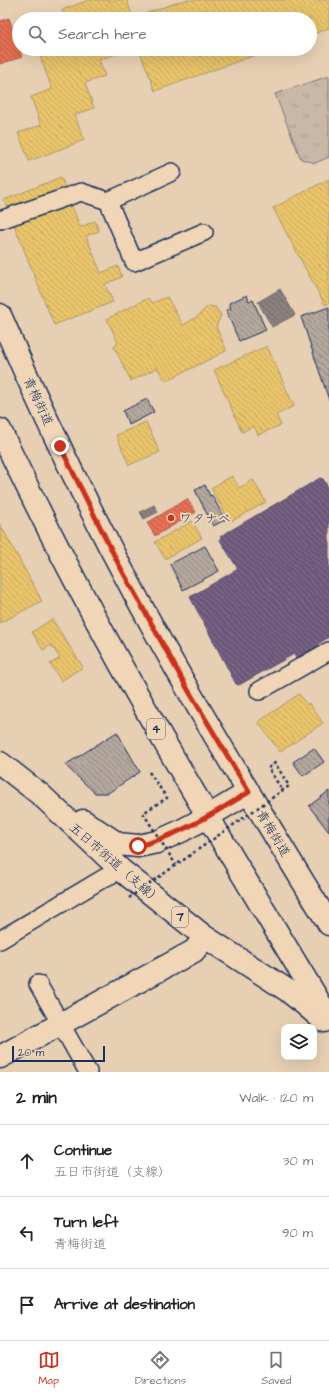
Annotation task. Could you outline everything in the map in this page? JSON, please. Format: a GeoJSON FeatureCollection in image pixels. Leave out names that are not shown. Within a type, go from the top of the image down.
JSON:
{"type":"FeatureCollection","features":[{"type":"Feature","properties":{"kind":"main road","name":"青梅街道"},"geometry":{"type":"LineString","coordinates":[[0,315],[60,446],[118,563],[187,688],[329,924]]}},
{"type":"Feature","properties":{"kind":"main road","name":"4"},"geometry":{"type":"LineString","coordinates":[[0,430],[82,594],[144,709],[207,817],[329,1018]]}},
{"type":"Feature","properties":{"kind":"main road","name":"五日市街道（支線）"},"geometry":{"type":"LineString","coordinates":[[0,763],[41,795],[121,870],[205,937],[308,1006],[329,1026]]}},
{"type":"Feature","properties":{"kind":"main road","name":"五日市街道（支線）"},"geometry":{"type":"LineString","coordinates":[[41,795],[118,844],[138,846],[157,842],[207,817],[249,792]]}},
{"type":"Feature","properties":{"kind":"main road"},"geometry":{"type":"LineString","coordinates":[[0,1057],[194,951],[205,937]]}},
{"type":"Feature","properties":{"kind":"lane"},"geometry":{"type":"LineString","coordinates":[[0,220],[81,192],[108,201],[172,172]]}},
{"type":"Feature","properties":{"kind":"lane"},"geometry":{"type":"LineString","coordinates":[[108,201],[134,262],[204,232]]}},
{"type":"Feature","properties":{"kind":"lane"},"geometry":{"type":"LineString","coordinates":[[259,691],[329,651]]}},
{"type":"Feature","properties":{"kind":"lane"},"geometry":{"type":"LineString","coordinates":[[0,940],[104,878],[121,870]]}},
{"type":"Feature","properties":{"kind":"lane"},"geometry":{"type":"LineString","coordinates":[[38,984],[88,1072]]}},
{"type":"Feature","properties":{"kind":"path"},"geometry":{"type":"LineString","coordinates":[[129,898],[289,786],[275,763],[268,768],[281,788]]}},
{"type":"Feature","properties":{"kind":"path"},"geometry":{"type":"LineString","coordinates":[[149,772],[167,798],[143,812],[176,865]]}},
{"type":"Feature","properties":{"kind":"green space"},"geometry":{"type":"Polygon","coordinates":[[[329,76],[329,157],[315,163],[301,159],[275,94],[329,76]]]}},
{"type":"Feature","properties":{"kind":"building: Homes"},"geometry":{"type":"Polygon","coordinates":[[[89,0],[127,0],[131,12],[63,12],[62,10],[89,0]]]}},
{"type":"Feature","properties":{"kind":"building: Homes"},"geometry":{"type":"Polygon","coordinates":[[[184,0],[329,0],[329,28],[317,32],[317,12],[150,12],[184,0]]]}},
{"type":"Feature","properties":{"kind":"building: Homes"},"geometry":{"type":"Polygon","coordinates":[[[40,56],[110,56],[99,60],[105,76],[85,83],[94,108],[75,115],[84,140],[29,161],[18,133],[41,125],[31,97],[52,89],[40,56]]]}},
{"type":"Feature","properties":{"kind":"building: Homes"},"geometry":{"type":"Polygon","coordinates":[[[142,56],[252,56],[155,91],[142,56]]]}},
{"type":"Feature","properties":{"kind":"building: Homes"},"geometry":{"type":"Polygon","coordinates":[[[61,177],[80,227],[95,221],[99,231],[86,236],[101,273],[118,266],[122,277],[105,284],[113,302],[54,325],[4,200],[61,177]]]}},
{"type":"Feature","properties":{"kind":"building: Homes"},"geometry":{"type":"Polygon","coordinates":[[[329,179],[329,303],[325,305],[273,208],[329,179]]]}},
{"type":"Feature","properties":{"kind":"building: Homes"},"geometry":{"type":"Polygon","coordinates":[[[167,297],[183,325],[197,317],[208,306],[215,307],[221,315],[216,327],[226,351],[166,381],[157,368],[131,381],[114,347],[118,343],[107,319],[148,298],[152,303],[167,297]]]}},
{"type":"Feature","properties":{"kind":"building: Homes"},"geometry":{"type":"Polygon","coordinates":[[[267,346],[294,406],[276,415],[281,425],[258,435],[254,426],[242,432],[214,370],[267,346]]]}},
{"type":"Feature","properties":{"kind":"building: Homes"},"geometry":{"type":"Polygon","coordinates":[[[146,422],[160,452],[129,465],[116,435],[146,422]]]}},
{"type":"Feature","properties":{"kind":"building: Homes"},"geometry":{"type":"Polygon","coordinates":[[[232,476],[239,488],[253,480],[266,502],[230,522],[211,488],[232,476]]]}},
{"type":"Feature","properties":{"kind":"building: Homes"},"geometry":{"type":"Polygon","coordinates":[[[192,521],[202,538],[165,559],[155,542],[192,521]]]}},
{"type":"Feature","properties":{"kind":"building: Homes"},"geometry":{"type":"Polygon","coordinates":[[[0,524],[42,601],[0,623],[0,524]]]}},
{"type":"Feature","properties":{"kind":"building: Homes"},"geometry":{"type":"Polygon","coordinates":[[[52,619],[83,667],[61,681],[50,664],[60,658],[51,645],[43,650],[32,632],[52,619]]]}},
{"type":"Feature","properties":{"kind":"building: Homes"},"geometry":{"type":"Polygon","coordinates":[[[299,694],[307,705],[309,703],[323,723],[280,752],[258,722],[299,694]]]}},
{"type":"Feature","properties":{"kind":"building: Shops"},"geometry":{"type":"Polygon","coordinates":[[[9,18],[12,27],[12,56],[22,57],[0,64],[0,21],[9,18]]]}},
{"type":"Feature","properties":{"kind":"building: Shops"},"geometry":{"type":"Polygon","coordinates":[[[187,499],[196,512],[155,536],[147,523],[187,499]]]}},
{"type":"Feature","properties":{"kind":"building: Offices"},"geometry":{"type":"Polygon","coordinates":[[[320,478],[323,479],[329,489],[329,637],[318,644],[318,648],[299,659],[296,659],[294,654],[239,685],[236,684],[190,597],[238,569],[220,540],[221,536],[320,478]]]}},
{"type":"Feature","properties":{"kind":"building: Industry"},"geometry":{"type":"Polygon","coordinates":[[[280,289],[295,315],[272,327],[258,302],[280,289]]]}},
{"type":"Feature","properties":{"kind":"building: Industry"},"geometry":{"type":"Polygon","coordinates":[[[154,505],[158,512],[144,519],[140,512],[154,505]]]}},
{"type":"Feature","properties":{"kind":"building: Other"},"geometry":{"type":"Polygon","coordinates":[[[247,295],[249,301],[253,300],[266,330],[239,341],[226,310],[231,309],[229,303],[247,295]]]}},
{"type":"Feature","properties":{"kind":"building: Other"},"geometry":{"type":"Polygon","coordinates":[[[329,307],[329,400],[301,317],[329,307]]]}},
{"type":"Feature","properties":{"kind":"building: Other"},"geometry":{"type":"Polygon","coordinates":[[[147,399],[154,412],[129,425],[123,411],[147,399]]]}},
{"type":"Feature","properties":{"kind":"building: Other"},"geometry":{"type":"Polygon","coordinates":[[[205,485],[225,520],[213,526],[195,490],[205,485]]]}},
{"type":"Feature","properties":{"kind":"building: Other"},"geometry":{"type":"Polygon","coordinates":[[[205,546],[219,571],[183,590],[170,564],[205,546]]]}},
{"type":"Feature","properties":{"kind":"building: Other"},"geometry":{"type":"Polygon","coordinates":[[[117,732],[140,772],[108,793],[95,793],[65,765],[117,732]]]}},
{"type":"Feature","properties":{"kind":"building: Other"},"geometry":{"type":"Polygon","coordinates":[[[314,748],[324,762],[303,776],[293,762],[314,748]]]}},
{"type":"Feature","properties":{"kind":"building: Other"},"geometry":{"type":"Polygon","coordinates":[[[329,791],[329,832],[309,806],[329,791]]]}},
{"type":"Feature","properties":{"kind":"place","name":"ワタナベ"},"geometry":{"type":"Point","coordinates":[171,518]}},
{"type":"Feature","properties":{"kind":"route"},"geometry":{"type":"LineString","coordinates":[[60,446],[118,563],[187,688],[249,792],[181,831],[157,842],[138,846]]}}]}
